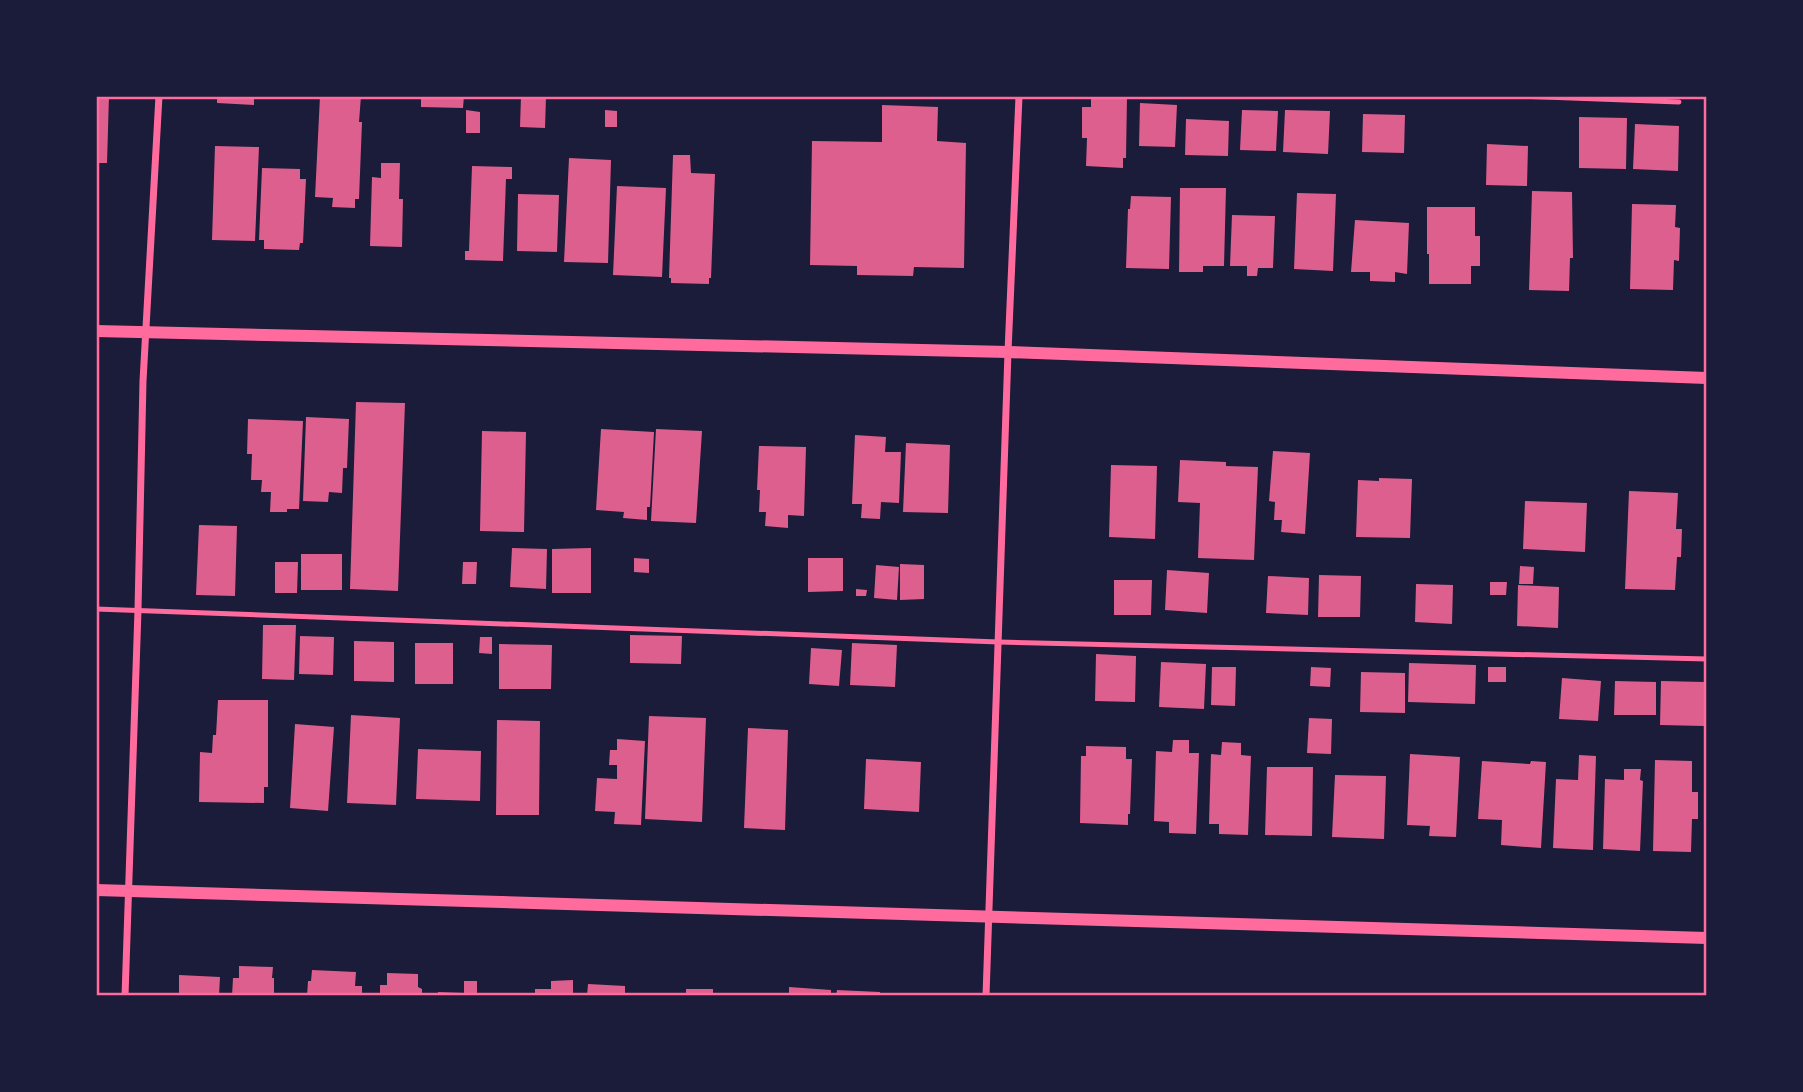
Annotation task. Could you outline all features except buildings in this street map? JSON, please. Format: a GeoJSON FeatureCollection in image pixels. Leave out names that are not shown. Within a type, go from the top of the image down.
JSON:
{"type":"FeatureCollection","features":[{"type":"Feature","properties":{"kind":"street"},"geometry":{"type":"LineString","coordinates":[[125,996],[146,333],[159,96]]}},
{"type":"Feature","properties":{"kind":"street"},"geometry":{"type":"LineString","coordinates":[[986,996],[1019,96]]}},
{"type":"Feature","properties":{"kind":"street"},"geometry":{"type":"LineString","coordinates":[[96,331],[1009,352],[1707,378]]}},
{"type":"Feature","properties":{"kind":"street"},"geometry":{"type":"LineString","coordinates":[[96,890],[1707,938]]}},
{"type":"Feature","properties":{"kind":"lane"},"geometry":{"type":"LineString","coordinates":[[1514,96],[1679,102]]}},
{"type":"Feature","properties":{"kind":"lane"},"geometry":{"type":"LineString","coordinates":[[96,609],[999,642],[1707,659]]}}]}
